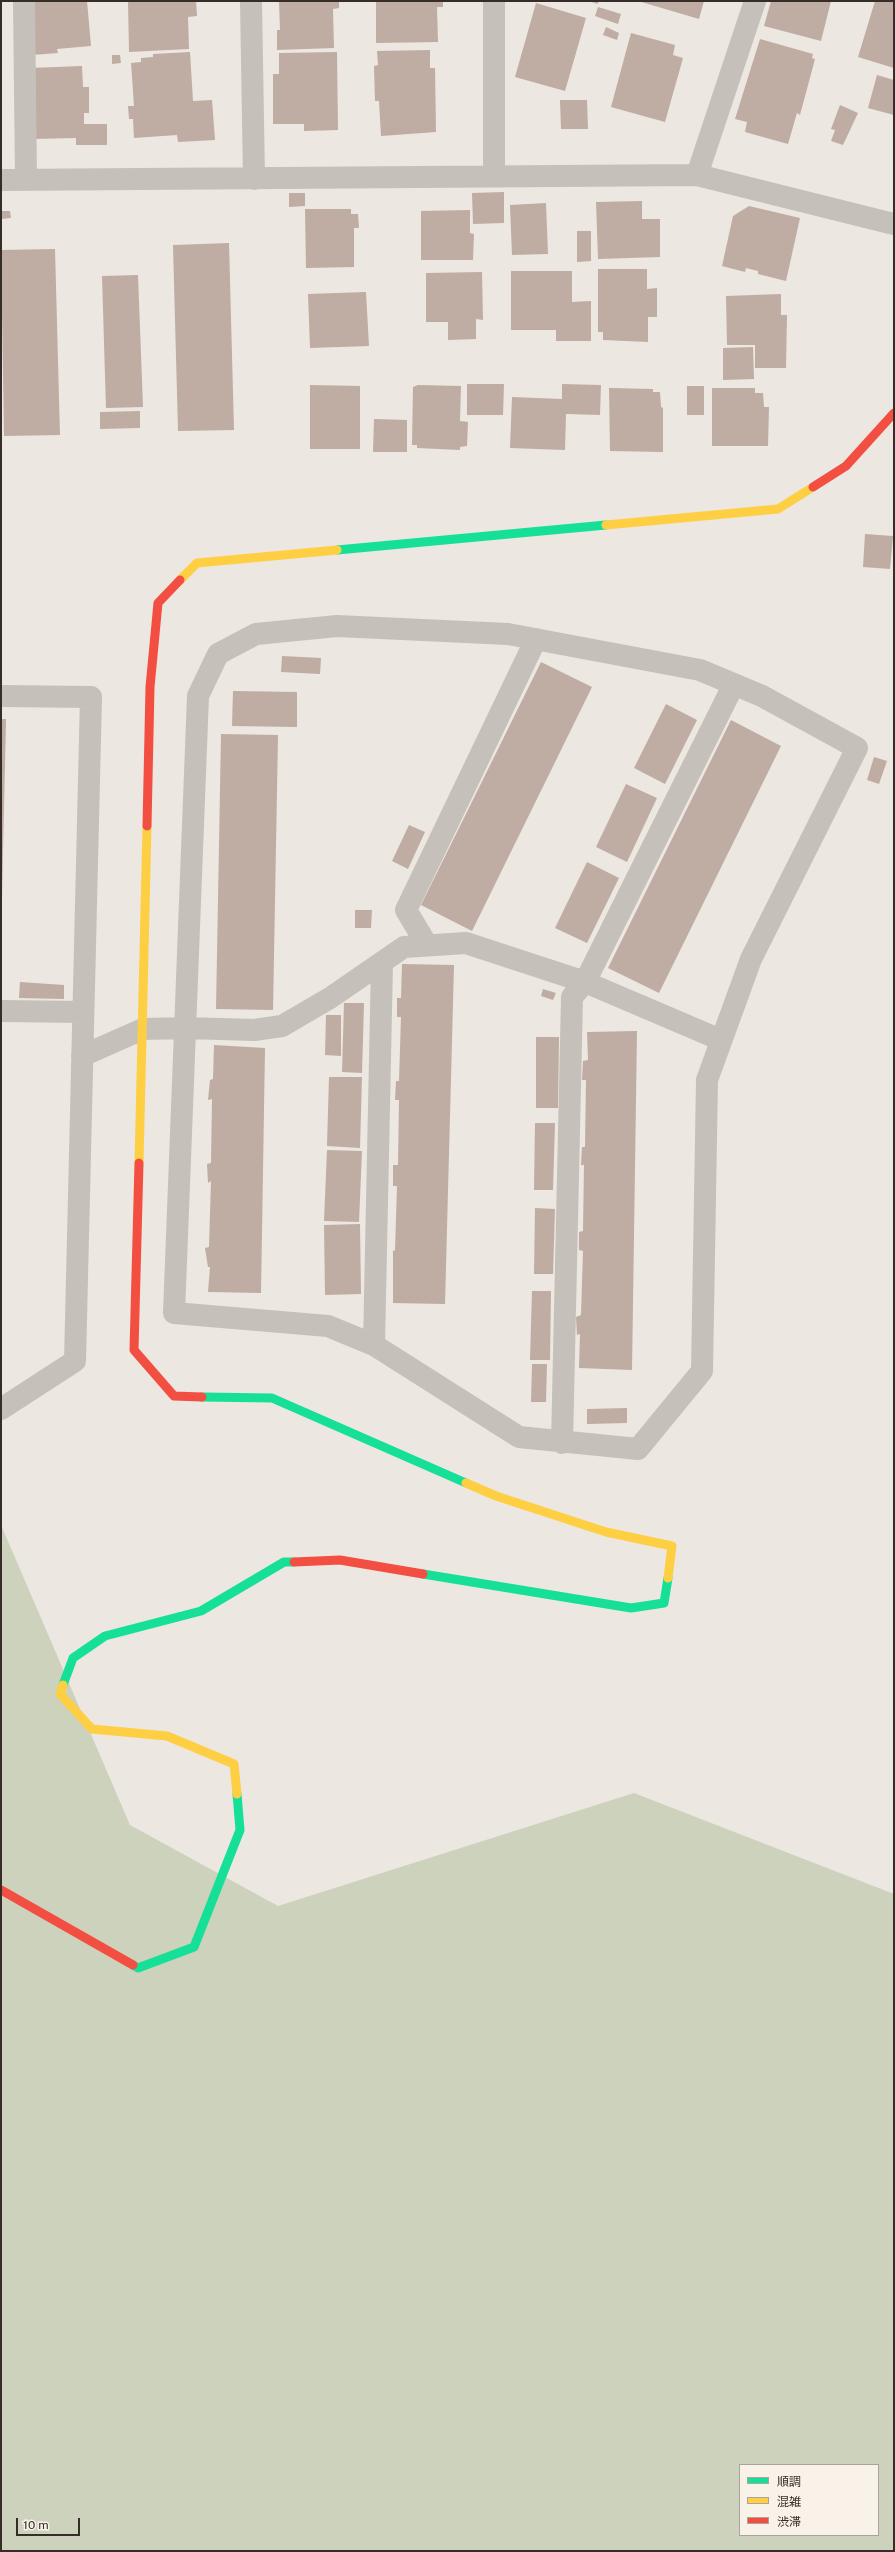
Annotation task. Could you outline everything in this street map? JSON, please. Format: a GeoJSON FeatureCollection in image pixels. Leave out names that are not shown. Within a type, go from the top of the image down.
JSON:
{"type":"FeatureCollection","features":[{"type":"Feature","properties":{"kind":"street"},"geometry":{"type":"LineString","coordinates":[[24,1],[26,180]]}},
{"type":"Feature","properties":{"kind":"street"},"geometry":{"type":"LineString","coordinates":[[251,1],[254,179]]}},
{"type":"Feature","properties":{"kind":"street"},"geometry":{"type":"LineString","coordinates":[[494,1],[494,176]]}},
{"type":"Feature","properties":{"kind":"street"},"geometry":{"type":"LineString","coordinates":[[697,174],[755,1]]}},
{"type":"Feature","properties":{"kind":"street"},"geometry":{"type":"LineString","coordinates":[[1,180],[697,174],[894,224]]}},
{"type":"Feature","properties":{"kind":"street"},"geometry":{"type":"LineString","coordinates":[[1,1890],[138,1968],[194,1947],[240,1830],[234,1764],[167,1736],[92,1728],[60,1694],[73,1658],[105,1636],[201,1610],[284,1562],[340,1560],[631,1608],[664,1603],[672,1546],[606,1532],[496,1496],[429,1468],[272,1398],[174,1396],[134,1350],[143,1029],[150,686],[158,603],[197,563],[778,509],[846,466],[894,413]]}},
{"type":"Feature","properties":{"kind":"street"},"geometry":{"type":"LineString","coordinates":[[337,626],[508,634],[536,639],[700,670],[762,696],[857,748],[751,959],[707,1080],[702,1371],[638,1449],[562,1443],[519,1437],[374,1345],[328,1326],[292,1321],[174,1313],[198,696],[218,654],[256,634],[337,626]]}},
{"type":"Feature","properties":{"kind":"street"},"geometry":{"type":"LineString","coordinates":[[427,945],[406,910],[536,639]]}},
{"type":"Feature","properties":{"kind":"street"},"geometry":{"type":"LineString","coordinates":[[562,1443],[572,997],[586,982],[734,684]]}},
{"type":"Feature","properties":{"kind":"street"},"geometry":{"type":"LineString","coordinates":[[1,696],[91,697],[75,1361],[1,1410]]}},
{"type":"Feature","properties":{"kind":"street"},"geometry":{"type":"LineString","coordinates":[[82,1056],[143,1029],[186,1028],[254,1030],[282,1026],[330,998],[404,947],[466,942],[586,982],[721,1040]]}},
{"type":"Feature","properties":{"kind":"street"},"geometry":{"type":"LineString","coordinates":[[374,1345],[382,963]]}},
{"type":"Feature","properties":{"kind":"street"},"geometry":{"type":"LineString","coordinates":[[1,1010],[83,1012]]}},
{"type":"Feature","properties":{"kind":"green space"},"geometry":{"type":"Polygon","coordinates":[[[1,1525],[130,1825],[278,1906],[634,1793],[894,1894],[894,2551],[1,2551],[1,1525]]]}},
{"type":"Feature","properties":{"kind":"building"},"geometry":{"type":"Polygon","coordinates":[[[28,1],[87,1],[91,46],[57,49],[58,53],[32,55],[28,1]]]}},
{"type":"Feature","properties":{"kind":"building"},"geometry":{"type":"Polygon","coordinates":[[[128,1],[196,1],[197,16],[188,17],[189,49],[129,52],[128,1]]]}},
{"type":"Feature","properties":{"kind":"building"},"geometry":{"type":"Polygon","coordinates":[[[279,1],[339,1],[339,8],[333,9],[334,48],[277,50],[277,30],[280,30],[279,1]]]}},
{"type":"Feature","properties":{"kind":"building"},"geometry":{"type":"Polygon","coordinates":[[[376,1],[443,1],[443,7],[437,7],[438,42],[376,43],[376,1]]]}},
{"type":"Feature","properties":{"kind":"building"},"geometry":{"type":"Polygon","coordinates":[[[588,1],[598,1],[598,4],[588,1]]]}},
{"type":"Feature","properties":{"kind":"building"},"geometry":{"type":"Polygon","coordinates":[[[638,1],[704,1],[699,19],[638,1]]]}},
{"type":"Feature","properties":{"kind":"building"},"geometry":{"type":"Polygon","coordinates":[[[771,1],[831,1],[821,41],[764,26],[771,1]]]}},
{"type":"Feature","properties":{"kind":"building"},"geometry":{"type":"Polygon","coordinates":[[[875,1],[894,1],[894,68],[858,57],[875,1]]]}},
{"type":"Feature","properties":{"kind":"building"},"geometry":{"type":"Polygon","coordinates":[[[536,3],[586,18],[565,91],[515,77],[536,3]]]}},
{"type":"Feature","properties":{"kind":"building"},"geometry":{"type":"Polygon","coordinates":[[[598,7],[621,14],[618,24],[595,16],[598,7]]]}},
{"type":"Feature","properties":{"kind":"building"},"geometry":{"type":"Polygon","coordinates":[[[606,27],[619,33],[617,40],[603,35],[606,27]]]}},
{"type":"Feature","properties":{"kind":"building"},"geometry":{"type":"Polygon","coordinates":[[[631,33],[675,45],[673,55],[683,58],[665,122],[611,107],[631,33]]]}},
{"type":"Feature","properties":{"kind":"building"},"geometry":{"type":"Polygon","coordinates":[[[760,39],[813,54],[812,58],[815,59],[800,115],[797,113],[788,144],[745,132],[747,122],[735,119],[760,39]]]}},
{"type":"Feature","properties":{"kind":"building"},"geometry":{"type":"Polygon","coordinates":[[[430,50],[430,68],[435,68],[436,132],[381,136],[379,101],[375,101],[374,66],[378,65],[377,51],[430,50]]]}},
{"type":"Feature","properties":{"kind":"building"},"geometry":{"type":"Polygon","coordinates":[[[190,52],[193,101],[212,100],[215,140],[178,142],[177,135],[134,138],[133,119],[129,119],[128,106],[134,106],[131,63],[141,62],[141,58],[153,57],[153,54],[190,52]]]}},
{"type":"Feature","properties":{"kind":"building"},"geometry":{"type":"Polygon","coordinates":[[[337,52],[338,130],[304,131],[304,124],[273,124],[273,74],[279,74],[279,53],[337,52]]]}},
{"type":"Feature","properties":{"kind":"building"},"geometry":{"type":"Polygon","coordinates":[[[112,55],[120,55],[121,63],[112,64],[112,55]]]}},
{"type":"Feature","properties":{"kind":"building"},"geometry":{"type":"Polygon","coordinates":[[[82,66],[83,87],[89,87],[89,113],[84,113],[84,124],[107,124],[107,145],[76,145],[76,138],[33,139],[30,68],[82,66]]]}},
{"type":"Feature","properties":{"kind":"building"},"geometry":{"type":"Polygon","coordinates":[[[877,75],[894,80],[894,115],[868,108],[877,75]]]}},
{"type":"Feature","properties":{"kind":"building"},"geometry":{"type":"Polygon","coordinates":[[[560,100],[587,100],[588,129],[561,129],[560,100]]]}},
{"type":"Feature","properties":{"kind":"building"},"geometry":{"type":"Polygon","coordinates":[[[840,105],[858,113],[843,145],[831,141],[835,130],[831,129],[840,105]]]}},
{"type":"Feature","properties":{"kind":"building"},"geometry":{"type":"Polygon","coordinates":[[[504,192],[504,223],[473,224],[472,193],[504,192]]]}},
{"type":"Feature","properties":{"kind":"building"},"geometry":{"type":"Polygon","coordinates":[[[289,193],[305,193],[305,206],[289,207],[289,193]]]}},
{"type":"Feature","properties":{"kind":"building"},"geometry":{"type":"Polygon","coordinates":[[[642,201],[642,219],[660,219],[660,257],[598,259],[596,202],[642,201]]]}},
{"type":"Feature","properties":{"kind":"building"},"geometry":{"type":"Polygon","coordinates":[[[546,203],[548,254],[512,255],[510,205],[546,203]]]}},
{"type":"Feature","properties":{"kind":"building"},"geometry":{"type":"Polygon","coordinates":[[[749,206],[800,218],[786,281],[758,274],[758,271],[746,268],[745,272],[722,266],[733,216],[749,206]]]}},
{"type":"Feature","properties":{"kind":"building"},"geometry":{"type":"Polygon","coordinates":[[[305,209],[351,209],[351,214],[358,214],[359,228],[354,228],[354,267],[306,268],[305,209]]]}},
{"type":"Feature","properties":{"kind":"building"},"geometry":{"type":"Polygon","coordinates":[[[470,210],[470,233],[474,234],[473,260],[421,260],[421,211],[470,210]]]}},
{"type":"Feature","properties":{"kind":"building"},"geometry":{"type":"Polygon","coordinates":[[[1,211],[10,211],[11,218],[1,219],[1,211]]]}},
{"type":"Feature","properties":{"kind":"building"},"geometry":{"type":"Polygon","coordinates":[[[577,231],[591,231],[591,261],[577,262],[577,231]]]}},
{"type":"Feature","properties":{"kind":"building"},"geometry":{"type":"Polygon","coordinates":[[[229,243],[234,430],[178,431],[173,245],[229,243]]]}},
{"type":"Feature","properties":{"kind":"building"},"geometry":{"type":"Polygon","coordinates":[[[55,249],[60,435],[4,436],[1,250],[55,249]]]}},
{"type":"Feature","properties":{"kind":"building"},"geometry":{"type":"Polygon","coordinates":[[[598,269],[647,269],[647,289],[657,288],[657,317],[648,317],[648,342],[603,340],[603,332],[598,332],[598,269]]]}},
{"type":"Feature","properties":{"kind":"building"},"geometry":{"type":"Polygon","coordinates":[[[511,271],[572,271],[572,302],[591,301],[591,341],[556,341],[556,330],[511,330],[511,271]]]}},
{"type":"Feature","properties":{"kind":"building"},"geometry":{"type":"Polygon","coordinates":[[[482,272],[483,320],[476,319],[476,339],[448,340],[448,322],[426,322],[426,273],[482,272]]]}},
{"type":"Feature","properties":{"kind":"building"},"geometry":{"type":"Polygon","coordinates":[[[138,275],[143,407],[106,408],[102,276],[138,275]]]}},
{"type":"Feature","properties":{"kind":"building"},"geometry":{"type":"Polygon","coordinates":[[[366,292],[369,346],[310,348],[308,294],[366,292]]]}},
{"type":"Feature","properties":{"kind":"building"},"geometry":{"type":"Polygon","coordinates":[[[781,294],[781,315],[787,315],[786,368],[755,368],[755,345],[727,345],[726,296],[781,294]]]}},
{"type":"Feature","properties":{"kind":"building"},"geometry":{"type":"Polygon","coordinates":[[[753,347],[754,379],[723,380],[723,348],[753,347]]]}},
{"type":"Feature","properties":{"kind":"building"},"geometry":{"type":"Polygon","coordinates":[[[467,384],[504,384],[503,415],[467,415],[467,384]]]}},
{"type":"Feature","properties":{"kind":"building"},"geometry":{"type":"Polygon","coordinates":[[[562,384],[601,385],[600,415],[566,414],[565,450],[510,448],[512,397],[562,399],[562,384]]]}},
{"type":"Feature","properties":{"kind":"building"},"geometry":{"type":"Polygon","coordinates":[[[310,385],[360,386],[360,449],[310,449],[310,385]]]}},
{"type":"Feature","properties":{"kind":"building"},"geometry":{"type":"Polygon","coordinates":[[[418,385],[461,386],[460,421],[468,422],[467,446],[460,447],[460,450],[417,448],[417,445],[412,445],[413,387],[418,385]]]}},
{"type":"Feature","properties":{"kind":"building"},"geometry":{"type":"Polygon","coordinates":[[[687,386],[704,386],[704,415],[687,415],[687,386]]]}},
{"type":"Feature","properties":{"kind":"building"},"geometry":{"type":"Polygon","coordinates":[[[609,388],[653,389],[653,392],[660,392],[661,407],[663,408],[663,452],[610,451],[609,388]]]}},
{"type":"Feature","properties":{"kind":"building"},"geometry":{"type":"Polygon","coordinates":[[[712,388],[755,388],[755,393],[763,393],[764,407],[769,407],[768,446],[712,446],[712,388]]]}},
{"type":"Feature","properties":{"kind":"building"},"geometry":{"type":"Polygon","coordinates":[[[140,411],[140,428],[100,429],[100,412],[140,411]]]}},
{"type":"Feature","properties":{"kind":"building"},"geometry":{"type":"Polygon","coordinates":[[[374,419],[407,420],[407,452],[373,452],[374,419]]]}},
{"type":"Feature","properties":{"kind":"building"},"geometry":{"type":"Polygon","coordinates":[[[865,534],[893,536],[890,569],[863,567],[865,534]]]}},
{"type":"Feature","properties":{"kind":"building"},"geometry":{"type":"Polygon","coordinates":[[[282,656],[321,658],[320,674],[281,672],[282,656]]]}},
{"type":"Feature","properties":{"kind":"building"},"geometry":{"type":"Polygon","coordinates":[[[541,662],[592,687],[472,931],[421,905],[541,662]]]}},
{"type":"Feature","properties":{"kind":"building"},"geometry":{"type":"Polygon","coordinates":[[[233,691],[297,692],[297,727],[232,726],[233,691]]]}},
{"type":"Feature","properties":{"kind":"building"},"geometry":{"type":"Polygon","coordinates":[[[666,704],[697,720],[665,784],[634,768],[666,704]]]}},
{"type":"Feature","properties":{"kind":"building"},"geometry":{"type":"Polygon","coordinates":[[[1,719],[6,719],[2,898],[1,898],[1,719]]]}},
{"type":"Feature","properties":{"kind":"building"},"geometry":{"type":"Polygon","coordinates":[[[731,720],[781,746],[659,993],[608,968],[731,720]]]}},
{"type":"Feature","properties":{"kind":"building"},"geometry":{"type":"Polygon","coordinates":[[[221,734],[278,735],[273,1010],[216,1009],[221,734]]]}},
{"type":"Feature","properties":{"kind":"building"},"geometry":{"type":"Polygon","coordinates":[[[874,757],[887,761],[879,784],[867,780],[874,757]]]}},
{"type":"Feature","properties":{"kind":"building"},"geometry":{"type":"Polygon","coordinates":[[[626,784],[657,798],[627,862],[596,847],[626,784]]]}},
{"type":"Feature","properties":{"kind":"building"},"geometry":{"type":"Polygon","coordinates":[[[409,825],[425,832],[408,869],[392,861],[409,825]]]}},
{"type":"Feature","properties":{"kind":"building"},"geometry":{"type":"Polygon","coordinates":[[[587,862],[619,878],[587,943],[555,928],[587,862]]]}},
{"type":"Feature","properties":{"kind":"building"},"geometry":{"type":"Polygon","coordinates":[[[355,910],[372,910],[371,928],[355,928],[355,910]]]}},
{"type":"Feature","properties":{"kind":"building"},"geometry":{"type":"Polygon","coordinates":[[[402,964],[454,965],[445,1304],[393,1303],[393,1250],[395,1251],[397,1186],[393,1186],[393,1165],[398,1165],[399,1100],[395,1100],[396,1081],[399,1081],[401,1017],[397,1017],[397,998],[401,998],[402,964]]]}},
{"type":"Feature","properties":{"kind":"building"},"geometry":{"type":"Polygon","coordinates":[[[20,982],[64,985],[64,999],[19,998],[20,982]]]}},
{"type":"Feature","properties":{"kind":"building"},"geometry":{"type":"Polygon","coordinates":[[[543,989],[556,993],[553,1000],[541,996],[543,989]]]}},
{"type":"Feature","properties":{"kind":"building"},"geometry":{"type":"Polygon","coordinates":[[[344,1003],[364,1003],[362,1073],[342,1072],[344,1003]]]}},
{"type":"Feature","properties":{"kind":"building"},"geometry":{"type":"Polygon","coordinates":[[[326,1015],[341,1015],[341,1056],[325,1055],[326,1015]]]}},
{"type":"Feature","properties":{"kind":"building"},"geometry":{"type":"Polygon","coordinates":[[[637,1031],[632,1370],[579,1368],[580,1334],[577,1335],[576,1317],[581,1315],[583,1251],[579,1250],[579,1232],[583,1231],[584,1165],[581,1165],[582,1147],[585,1147],[586,1080],[582,1080],[583,1061],[588,1060],[587,1032],[637,1031]]]}},
{"type":"Feature","properties":{"kind":"building"},"geometry":{"type":"Polygon","coordinates":[[[536,1037],[559,1037],[558,1108],[536,1108],[536,1037]]]}},
{"type":"Feature","properties":{"kind":"building"},"geometry":{"type":"Polygon","coordinates":[[[214,1045],[265,1048],[261,1293],[208,1292],[210,1267],[208,1267],[205,1248],[209,1247],[211,1181],[208,1183],[207,1164],[211,1163],[212,1099],[208,1100],[210,1080],[213,1079],[214,1045]]]}},
{"type":"Feature","properties":{"kind":"building"},"geometry":{"type":"Polygon","coordinates":[[[329,1077],[362,1077],[360,1148],[327,1146],[329,1077]]]}},
{"type":"Feature","properties":{"kind":"building"},"geometry":{"type":"Polygon","coordinates":[[[535,1123],[555,1123],[553,1190],[534,1190],[535,1123]]]}},
{"type":"Feature","properties":{"kind":"building"},"geometry":{"type":"Polygon","coordinates":[[[327,1150],[362,1151],[359,1222],[324,1221],[327,1150]]]}},
{"type":"Feature","properties":{"kind":"building"},"geometry":{"type":"Polygon","coordinates":[[[535,1208],[555,1209],[553,1274],[534,1274],[535,1208]]]}},
{"type":"Feature","properties":{"kind":"building"},"geometry":{"type":"Polygon","coordinates":[[[360,1224],[361,1294],[325,1295],[324,1225],[360,1224]]]}},
{"type":"Feature","properties":{"kind":"building"},"geometry":{"type":"Polygon","coordinates":[[[532,1291],[551,1291],[550,1360],[530,1360],[532,1291]]]}},
{"type":"Feature","properties":{"kind":"building"},"geometry":{"type":"Polygon","coordinates":[[[532,1364],[547,1364],[546,1402],[531,1402],[532,1364]]]}},
{"type":"Feature","properties":{"kind":"building"},"geometry":{"type":"Polygon","coordinates":[[[627,1408],[627,1423],[587,1424],[587,1409],[627,1408]]]}},
{"type":"Feature","properties":{"kind":"traffic: fast"},"geometry":{"type":"LineString","coordinates":[[337,550],[606,525]]}},
{"type":"Feature","properties":{"kind":"traffic: fast"},"geometry":{"type":"LineString","coordinates":[[202,1397],[272,1398],[466,1483]]}},
{"type":"Feature","properties":{"kind":"traffic: fast"},"geometry":{"type":"LineString","coordinates":[[63,1685],[73,1658],[105,1636],[201,1611],[284,1562],[294,1562]]}},
{"type":"Feature","properties":{"kind":"traffic: fast"},"geometry":{"type":"LineString","coordinates":[[423,1574],[631,1608],[664,1603],[668,1578]]}},
{"type":"Feature","properties":{"kind":"traffic: fast"},"geometry":{"type":"LineString","coordinates":[[133,1965],[138,1968],[194,1947],[240,1830],[237,1794]]}},
{"type":"Feature","properties":{"kind":"traffic: slow"},"geometry":{"type":"LineString","coordinates":[[606,525],[778,509],[813,487]]}},
{"type":"Feature","properties":{"kind":"traffic: slow"},"geometry":{"type":"LineString","coordinates":[[180,580],[197,563],[337,550]]}},
{"type":"Feature","properties":{"kind":"traffic: slow"},"geometry":{"type":"LineString","coordinates":[[139,1163],[147,826]]}},
{"type":"Feature","properties":{"kind":"traffic: slow"},"geometry":{"type":"LineString","coordinates":[[466,1483],[496,1496],[606,1532],[672,1546],[668,1578]]}},
{"type":"Feature","properties":{"kind":"traffic: slow"},"geometry":{"type":"LineString","coordinates":[[63,1685],[60,1694],[92,1729],[167,1736],[234,1764],[237,1794]]}},
{"type":"Feature","properties":{"kind":"traffic: jam"},"geometry":{"type":"LineString","coordinates":[[813,487],[846,466],[894,413]]}},
{"type":"Feature","properties":{"kind":"traffic: jam"},"geometry":{"type":"LineString","coordinates":[[147,826],[150,687],[158,603],[180,580]]}},
{"type":"Feature","properties":{"kind":"traffic: jam"},"geometry":{"type":"LineString","coordinates":[[139,1163],[134,1350],[174,1396],[202,1397]]}},
{"type":"Feature","properties":{"kind":"traffic: jam"},"geometry":{"type":"LineString","coordinates":[[294,1562],[340,1560],[423,1574]]}},
{"type":"Feature","properties":{"kind":"traffic: jam"},"geometry":{"type":"LineString","coordinates":[[1,1890],[133,1965]]}}]}
